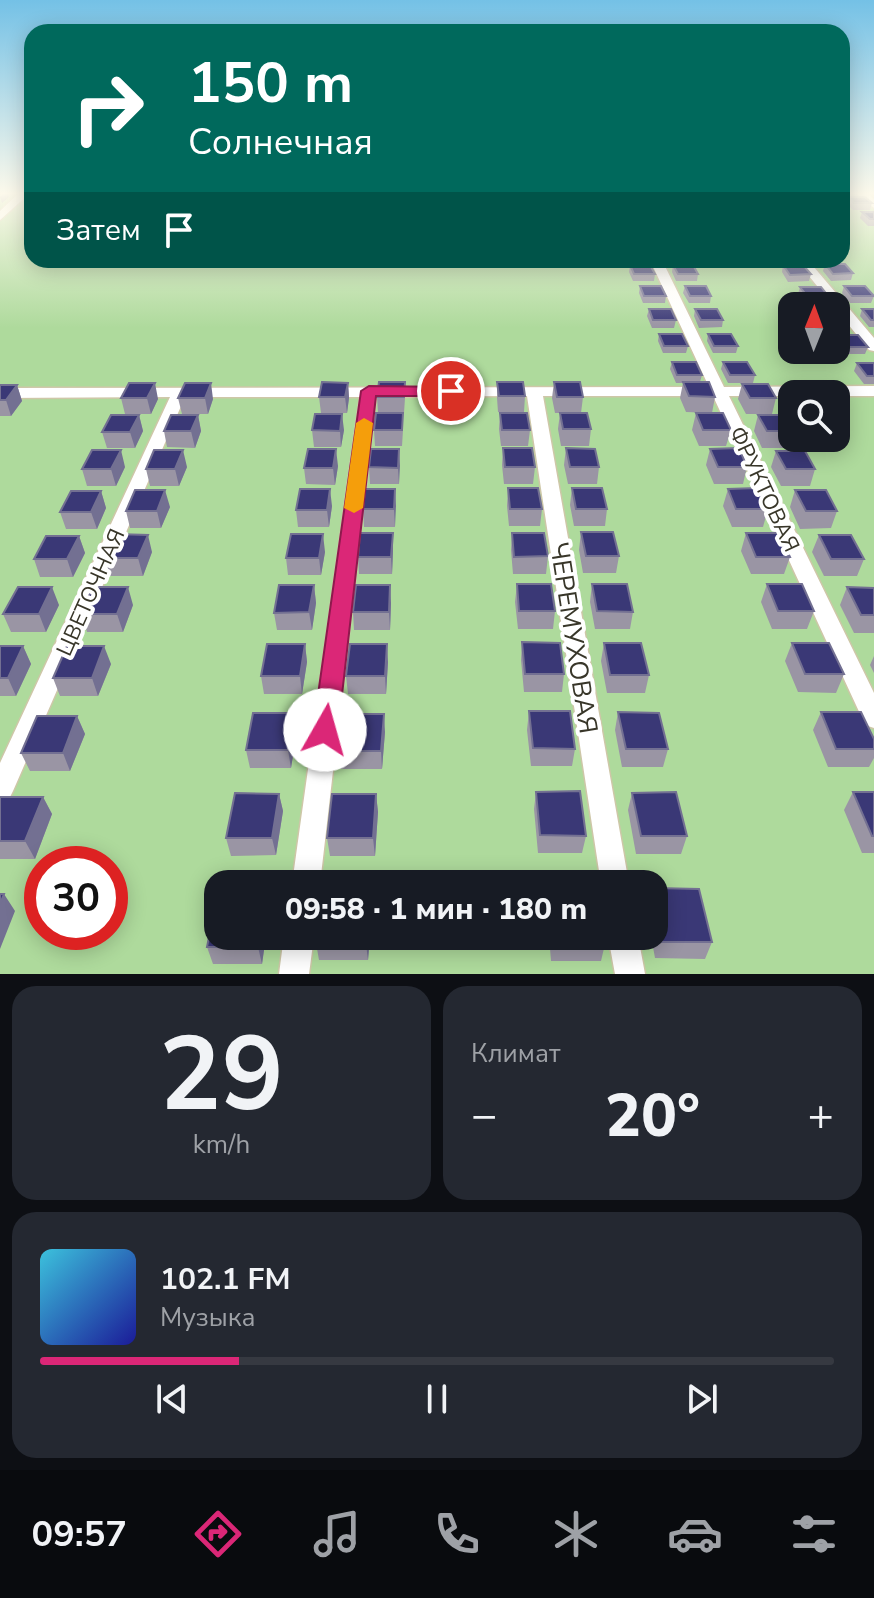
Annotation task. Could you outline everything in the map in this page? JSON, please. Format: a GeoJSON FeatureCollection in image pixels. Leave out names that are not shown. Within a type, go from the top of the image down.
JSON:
{"type":"FeatureCollection","features":[{"type":"Feature","properties":{"kind":"street","name":"ФРУКТОВАЯ"},"geometry":{"type":"LineString","coordinates":[[660,268],[874,718]]}},
{"type":"Feature","properties":{"kind":"street"},"geometry":{"type":"LineString","coordinates":[[809,268],[874,347]]}},
{"type":"Feature","properties":{"kind":"street"},"geometry":{"type":"LineString","coordinates":[[308,870],[369,391]]}},
{"type":"Feature","properties":{"kind":"street"},"geometry":{"type":"LineString","coordinates":[[0,393],[874,391]]}},
{"type":"Feature","properties":{"kind":"street","name":"ЦВЕТОЧНАЯ"},"geometry":{"type":"LineString","coordinates":[[0,791],[180,392]]}},
{"type":"Feature","properties":{"kind":"street","name":"ЧЕРЕМУХОВАЯ"},"geometry":{"type":"LineString","coordinates":[[534,392],[613,870]]}},
{"type":"Feature","properties":{"kind":"street"},"geometry":{"type":"LineString","coordinates":[[294,974],[297,950]]}},
{"type":"Feature","properties":{"kind":"street"},"geometry":{"type":"LineString","coordinates":[[626,950],[630,974]]}},
{"type":"Feature","properties":{"kind":"green space"},"geometry":{"type":"Polygon","coordinates":[[[0,237],[24,237],[24,268],[850,268],[850,237],[874,237],[874,974],[0,974],[0,237]]]}},
{"type":"Feature","properties":{"kind":"building"},"geometry":{"type":"Polygon","coordinates":[[[631,268],[652,268],[655,274],[634,274],[631,268]]]}},
{"type":"Feature","properties":{"kind":"building"},"geometry":{"type":"Polygon","coordinates":[[[675,268],[695,268],[698,274],[678,274],[675,268]]]}},
{"type":"Feature","properties":{"kind":"building"},"geometry":{"type":"Polygon","coordinates":[[[785,268],[806,268],[811,274],[790,275],[785,268]]]}},
{"type":"Feature","properties":{"kind":"building"},"geometry":{"type":"Polygon","coordinates":[[[828,268],[849,268],[853,273],[833,274],[828,268]]]}},
{"type":"Feature","properties":{"kind":"building"},"geometry":{"type":"Polygon","coordinates":[[[640,286],[661,286],[666,296],[644,296],[640,286]]]}},
{"type":"Feature","properties":{"kind":"building"},"geometry":{"type":"Polygon","coordinates":[[[685,286],[706,286],[711,296],[690,296],[685,286]]]}},
{"type":"Feature","properties":{"kind":"building"},"geometry":{"type":"Polygon","coordinates":[[[844,286],[865,286],[874,296],[852,296],[844,286]]]}},
{"type":"Feature","properties":{"kind":"building"},"geometry":{"type":"Polygon","coordinates":[[[800,287],[821,287],[825,292],[804,292],[800,287]]]}},
{"type":"Feature","properties":{"kind":"building"},"geometry":{"type":"Polygon","coordinates":[[[649,309],[671,309],[676,320],[653,320],[649,309]]]}},
{"type":"Feature","properties":{"kind":"building"},"geometry":{"type":"Polygon","coordinates":[[[695,309],[717,309],[723,320],[701,320],[695,309]]]}},
{"type":"Feature","properties":{"kind":"building"},"geometry":{"type":"Polygon","coordinates":[[[862,309],[874,309],[874,320],[871,320],[862,309]]]}},
{"type":"Feature","properties":{"kind":"building"},"geometry":{"type":"Polygon","coordinates":[[[659,334],[682,334],[688,346],[664,346],[659,334]]]}},
{"type":"Feature","properties":{"kind":"building"},"geometry":{"type":"Polygon","coordinates":[[[708,334],[731,334],[738,346],[714,346],[708,334]]]}},
{"type":"Feature","properties":{"kind":"building"},"geometry":{"type":"Polygon","coordinates":[[[850,335],[858,335],[868,347],[850,347],[850,335]]]}},
{"type":"Feature","properties":{"kind":"building"},"geometry":{"type":"Polygon","coordinates":[[[672,362],[696,362],[702,375],[677,375],[672,362]]]}},
{"type":"Feature","properties":{"kind":"building"},"geometry":{"type":"Polygon","coordinates":[[[723,362],[747,362],[755,375],[730,375],[723,362]]]}},
{"type":"Feature","properties":{"kind":"building"},"geometry":{"type":"Polygon","coordinates":[[[857,363],[874,363],[874,376],[867,376],[857,363]]]}},
{"type":"Feature","properties":{"kind":"building"},"geometry":{"type":"Polygon","coordinates":[[[322,382],[348,383],[345,397],[319,397],[322,382]]]}},
{"type":"Feature","properties":{"kind":"building"},"geometry":{"type":"Polygon","coordinates":[[[379,382],[405,382],[404,397],[377,397],[379,382]]]}},
{"type":"Feature","properties":{"kind":"building"},"geometry":{"type":"Polygon","coordinates":[[[497,382],[523,382],[525,396],[499,396],[497,382]]]}},
{"type":"Feature","properties":{"kind":"building"},"geometry":{"type":"Polygon","coordinates":[[[554,382],[580,382],[583,397],[557,397],[554,382]]]}},
{"type":"Feature","properties":{"kind":"building"},"geometry":{"type":"Polygon","coordinates":[[[683,382],[709,382],[715,397],[689,396],[683,382]]]}},
{"type":"Feature","properties":{"kind":"building"},"geometry":{"type":"Polygon","coordinates":[[[129,383],[155,383],[147,398],[121,398],[129,383]]]}},
{"type":"Feature","properties":{"kind":"building"},"geometry":{"type":"Polygon","coordinates":[[[185,383],[211,383],[205,398],[178,398],[185,383]]]}},
{"type":"Feature","properties":{"kind":"building"},"geometry":{"type":"Polygon","coordinates":[[[742,384],[768,384],[776,398],[750,398],[742,384]]]}},
{"type":"Feature","properties":{"kind":"building"},"geometry":{"type":"Polygon","coordinates":[[[0,385],[17,385],[6,400],[0,400],[0,385]]]}},
{"type":"Feature","properties":{"kind":"building"},"geometry":{"type":"Polygon","coordinates":[[[376,413],[403,413],[402,430],[374,430],[376,413]]]}},
{"type":"Feature","properties":{"kind":"building"},"geometry":{"type":"Polygon","coordinates":[[[500,413],[527,413],[530,430],[502,430],[500,413]]]}},
{"type":"Feature","properties":{"kind":"building"},"geometry":{"type":"Polygon","coordinates":[[[560,413],[587,413],[591,429],[563,429],[560,413]]]}},
{"type":"Feature","properties":{"kind":"building"},"geometry":{"type":"Polygon","coordinates":[[[696,413],[723,413],[731,430],[703,430],[696,413]]]}},
{"type":"Feature","properties":{"kind":"building"},"geometry":{"type":"Polygon","coordinates":[[[315,414],[342,414],[340,431],[312,430],[315,414]]]}},
{"type":"Feature","properties":{"kind":"building"},"geometry":{"type":"Polygon","coordinates":[[[111,415],[139,415],[130,432],[102,432],[111,415]]]}},
{"type":"Feature","properties":{"kind":"building"},"geometry":{"type":"Polygon","coordinates":[[[171,415],[198,415],[191,431],[164,431],[171,415]]]}},
{"type":"Feature","properties":{"kind":"building"},"geometry":{"type":"Polygon","coordinates":[[[758,415],[778,415],[778,431],[767,431],[758,415]]]}},
{"type":"Feature","properties":{"kind":"building"},"geometry":{"type":"Polygon","coordinates":[[[503,448],[532,448],[535,467],[505,467],[503,448]]]}},
{"type":"Feature","properties":{"kind":"building"},"geometry":{"type":"Polygon","coordinates":[[[566,448],[595,449],[599,467],[570,467],[566,448]]]}},
{"type":"Feature","properties":{"kind":"building"},"geometry":{"type":"Polygon","coordinates":[[[739,448],[747,467],[718,467],[710,449],[739,448]]]}},
{"type":"Feature","properties":{"kind":"building"},"geometry":{"type":"Polygon","coordinates":[[[308,449],[336,449],[333,468],[304,468],[308,449]]]}},
{"type":"Feature","properties":{"kind":"building"},"geometry":{"type":"Polygon","coordinates":[[[371,449],[399,449],[398,468],[369,467],[371,449]]]}},
{"type":"Feature","properties":{"kind":"building"},"geometry":{"type":"Polygon","coordinates":[[[92,450],[121,450],[111,469],[82,469],[92,450]]]}},
{"type":"Feature","properties":{"kind":"building"},"geometry":{"type":"Polygon","coordinates":[[[154,450],[183,450],[175,469],[146,469],[154,450]]]}},
{"type":"Feature","properties":{"kind":"building"},"geometry":{"type":"Polygon","coordinates":[[[776,451],[806,452],[815,469],[786,469],[776,451]]]}},
{"type":"Feature","properties":{"kind":"building"},"geometry":{"type":"Polygon","coordinates":[[[508,488],[538,488],[542,509],[510,509],[508,488]]]}},
{"type":"Feature","properties":{"kind":"building"},"geometry":{"type":"Polygon","coordinates":[[[572,488],[602,488],[607,509],[576,509],[572,488]]]}},
{"type":"Feature","properties":{"kind":"building"},"geometry":{"type":"Polygon","coordinates":[[[758,488],[768,509],[736,509],[728,489],[758,488]]]}},
{"type":"Feature","properties":{"kind":"building"},"geometry":{"type":"Polygon","coordinates":[[[300,489],[330,489],[327,510],[296,510],[300,489]]]}},
{"type":"Feature","properties":{"kind":"building"},"geometry":{"type":"Polygon","coordinates":[[[365,489],[395,489],[394,509],[363,509],[365,489]]]}},
{"type":"Feature","properties":{"kind":"building"},"geometry":{"type":"Polygon","coordinates":[[[135,490],[165,490],[157,511],[126,511],[135,490]]]}},
{"type":"Feature","properties":{"kind":"building"},"geometry":{"type":"Polygon","coordinates":[[[795,490],[826,490],[837,511],[806,511],[795,490]]]}},
{"type":"Feature","properties":{"kind":"building"},"geometry":{"type":"Polygon","coordinates":[[[71,491],[101,491],[91,512],[60,512],[71,491]]]}},
{"type":"Feature","properties":{"kind":"building"},"geometry":{"type":"Polygon","coordinates":[[[581,532],[613,532],[619,556],[586,556],[581,532]]]}},
{"type":"Feature","properties":{"kind":"building"},"geometry":{"type":"Polygon","coordinates":[[[360,533],[393,533],[391,557],[358,557],[360,533]]]}},
{"type":"Feature","properties":{"kind":"building"},"geometry":{"type":"Polygon","coordinates":[[[512,533],[544,533],[548,556],[514,557],[512,533]]]}},
{"type":"Feature","properties":{"kind":"building"},"geometry":{"type":"Polygon","coordinates":[[[746,533],[779,533],[790,557],[756,557],[746,533]]]}},
{"type":"Feature","properties":{"kind":"building"},"geometry":{"type":"Polygon","coordinates":[[[115,534],[148,535],[138,558],[105,558],[115,534]]]}},
{"type":"Feature","properties":{"kind":"building"},"geometry":{"type":"Polygon","coordinates":[[[291,534],[323,534],[319,558],[286,558],[291,534]]]}},
{"type":"Feature","properties":{"kind":"building"},"geometry":{"type":"Polygon","coordinates":[[[819,535],[851,535],[864,559],[831,559],[819,535]]]}},
{"type":"Feature","properties":{"kind":"building"},"geometry":{"type":"Polygon","coordinates":[[[46,536],[79,536],[67,559],[34,559],[46,536]]]}},
{"type":"Feature","properties":{"kind":"building"},"geometry":{"type":"Polygon","coordinates":[[[517,584],[551,584],[555,611],[519,611],[517,584]]]}},
{"type":"Feature","properties":{"kind":"building"},"geometry":{"type":"Polygon","coordinates":[[[592,584],[627,584],[633,612],[597,611],[592,584]]]}},
{"type":"Feature","properties":{"kind":"building"},"geometry":{"type":"Polygon","coordinates":[[[767,584],[802,584],[814,611],[778,611],[767,584]]]}},
{"type":"Feature","properties":{"kind":"building"},"geometry":{"type":"Polygon","coordinates":[[[279,585],[314,585],[309,612],[274,613],[279,585]]]}},
{"type":"Feature","properties":{"kind":"building"},"geometry":{"type":"Polygon","coordinates":[[[356,585],[390,585],[389,612],[353,612],[356,585]]]}},
{"type":"Feature","properties":{"kind":"building"},"geometry":{"type":"Polygon","coordinates":[[[18,587],[52,587],[39,614],[3,614],[18,587]]]}},
{"type":"Feature","properties":{"kind":"building"},"geometry":{"type":"Polygon","coordinates":[[[93,587],[128,587],[117,614],[81,614],[93,587]]]}},
{"type":"Feature","properties":{"kind":"building"},"geometry":{"type":"Polygon","coordinates":[[[847,587],[874,588],[874,615],[861,615],[847,587]]]}},
{"type":"Feature","properties":{"kind":"building"},"geometry":{"type":"Polygon","coordinates":[[[522,642],[560,643],[564,674],[525,674],[522,642]]]}},
{"type":"Feature","properties":{"kind":"building"},"geometry":{"type":"Polygon","coordinates":[[[604,643],[641,643],[649,675],[610,675],[604,643]]]}},
{"type":"Feature","properties":{"kind":"building"},"geometry":{"type":"Polygon","coordinates":[[[792,643],[829,643],[844,674],[805,674],[792,643]]]}},
{"type":"Feature","properties":{"kind":"building"},"geometry":{"type":"Polygon","coordinates":[[[267,644],[305,644],[300,676],[261,676],[267,644]]]}},
{"type":"Feature","properties":{"kind":"building"},"geometry":{"type":"Polygon","coordinates":[[[350,644],[387,644],[385,676],[346,676],[350,644]]]}},
{"type":"Feature","properties":{"kind":"building"},"geometry":{"type":"Polygon","coordinates":[[[0,646],[23,646],[8,678],[0,678],[0,646]]]}},
{"type":"Feature","properties":{"kind":"building"},"geometry":{"type":"Polygon","coordinates":[[[67,646],[104,646],[92,678],[53,678],[67,646]]]}},
{"type":"Feature","properties":{"kind":"building"},"geometry":{"type":"Polygon","coordinates":[[[529,711],[570,711],[575,749],[533,748],[529,711]]]}},
{"type":"Feature","properties":{"kind":"building"},"geometry":{"type":"Polygon","coordinates":[[[618,712],[659,713],[668,749],[626,749],[618,712]]]}},
{"type":"Feature","properties":{"kind":"building"},"geometry":{"type":"Polygon","coordinates":[[[821,712],[861,712],[874,739],[874,749],[836,749],[821,712]]]}},
{"type":"Feature","properties":{"kind":"building"},"geometry":{"type":"Polygon","coordinates":[[[253,713],[294,713],[288,750],[246,750],[253,713]]]}},
{"type":"Feature","properties":{"kind":"building"},"geometry":{"type":"Polygon","coordinates":[[[343,714],[384,714],[381,751],[339,751],[343,714]]]}},
{"type":"Feature","properties":{"kind":"building"},"geometry":{"type":"Polygon","coordinates":[[[37,716],[77,716],[63,753],[21,753],[37,716]]]}},
{"type":"Feature","properties":{"kind":"building"},"geometry":{"type":"Polygon","coordinates":[[[580,791],[586,836],[540,835],[536,792],[580,791]]]}},
{"type":"Feature","properties":{"kind":"building"},"geometry":{"type":"Polygon","coordinates":[[[676,792],[687,836],[641,836],[632,793],[676,792]]]}},
{"type":"Feature","properties":{"kind":"building"},"geometry":{"type":"Polygon","coordinates":[[[853,792],[874,792],[874,836],[872,836],[853,792]]]}},
{"type":"Feature","properties":{"kind":"building"},"geometry":{"type":"Polygon","coordinates":[[[235,793],[279,794],[272,838],[226,838],[235,793]]]}},
{"type":"Feature","properties":{"kind":"building"},"geometry":{"type":"Polygon","coordinates":[[[332,794],[376,794],[373,838],[327,838],[332,794]]]}},
{"type":"Feature","properties":{"kind":"building"},"geometry":{"type":"Polygon","coordinates":[[[0,797],[43,797],[25,841],[0,841],[0,797]]]}},
{"type":"Feature","properties":{"kind":"building"},"geometry":{"type":"Polygon","coordinates":[[[668,888],[699,889],[712,942],[668,942],[668,888]]]}},
{"type":"Feature","properties":{"kind":"slow traffic"},"geometry":{"type":"LineString","coordinates":[[354,508],[364,423]]}},
{"type":"Feature","properties":{"kind":"route"},"geometry":{"type":"LineString","coordinates":[[325,730],[369,391],[451,391]]}}]}
